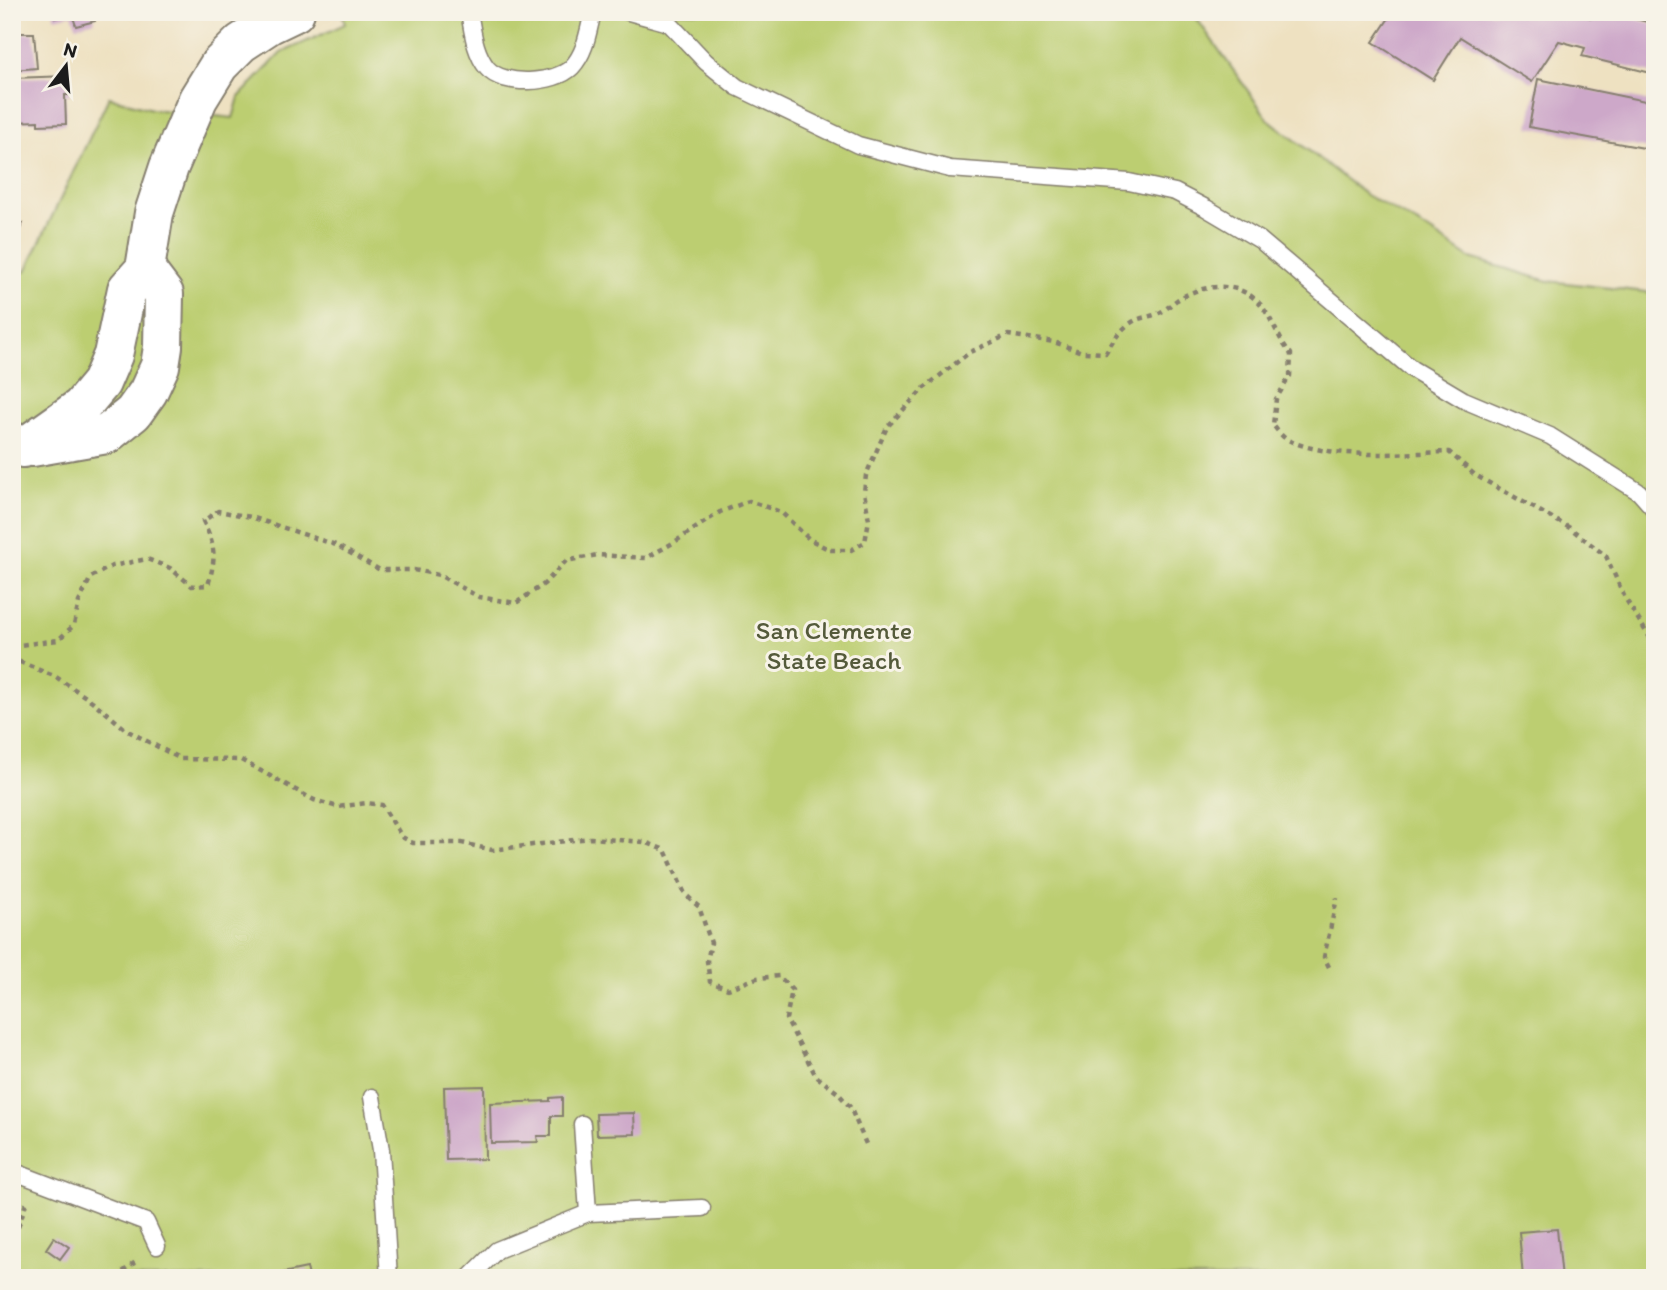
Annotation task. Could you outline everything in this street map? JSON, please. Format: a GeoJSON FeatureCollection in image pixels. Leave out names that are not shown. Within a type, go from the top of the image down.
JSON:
{"type":"FeatureCollection","features":[{"type":"Feature","properties":{"kind":"street"},"geometry":{"type":"LineString","coordinates":[[17,449],[81,407],[101,383],[113,355],[127,289],[145,269],[153,213],[169,167],[198,99],[219,65],[242,43],[270,24],[295,12]]}},
{"type":"Feature","properties":{"kind":"lane"},"geometry":{"type":"LineString","coordinates":[[469,12],[476,51],[489,71],[512,80],[541,81],[570,68],[584,48],[593,12]]}},
{"type":"Feature","properties":{"kind":"lane"},"geometry":{"type":"LineString","coordinates":[[629,12],[665,18],[706,62],[737,87],[858,145],[950,169],[1129,182],[1175,192],[1260,240],[1412,369],[1464,400],[1550,436],[1647,493],[1655,510]]}},
{"type":"Feature","properties":{"kind":"lane"},"geometry":{"type":"LineString","coordinates":[[372,1097],[381,1150],[389,1278]]}},
{"type":"Feature","properties":{"kind":"lane"},"geometry":{"type":"LineString","coordinates":[[582,1124],[588,1213]]}},
{"type":"Feature","properties":{"kind":"lane"},"geometry":{"type":"LineString","coordinates":[[12,1171],[146,1222],[157,1247]]}},
{"type":"Feature","properties":{"kind":"lane"},"geometry":{"type":"LineString","coordinates":[[469,1278],[497,1251],[588,1213],[702,1208]]}},
{"type":"Feature","properties":{"kind":"path"},"geometry":{"type":"LineString","coordinates":[[12,646],[58,640],[74,625],[79,602],[91,577],[112,566],[147,559],[170,568],[192,586],[208,585],[214,565],[213,542],[203,521],[218,511],[251,517],[336,545],[380,570],[414,570],[439,575],[479,597],[516,603],[544,584],[566,561],[597,555],[646,558],[720,512],[749,501],[781,512],[810,539],[830,550],[851,550],[865,542],[869,520],[864,492],[866,475],[887,427],[923,390],[970,352],[1009,335],[1054,342],[1082,352],[1106,353],[1116,337],[1134,321],[1160,313],[1178,299],[1208,287],[1237,288],[1257,301],[1271,321],[1281,344],[1290,354],[1290,376],[1276,399],[1273,425],[1286,439],[1328,451],[1392,454],[1449,452],[1475,475],[1570,528],[1606,556],[1655,646]]}},
{"type":"Feature","properties":{"kind":"path"},"geometry":{"type":"LineString","coordinates":[[12,656],[13,659],[56,677],[92,701],[128,731],[181,760],[241,760],[314,800],[338,807],[366,803],[382,805],[402,837],[413,843],[462,843],[492,850],[590,838],[645,842],[665,850],[685,894],[699,907],[711,943],[708,961],[710,982],[727,989],[757,978],[779,976],[792,990],[786,1019],[816,1076],[838,1093],[850,1107],[866,1144]]}},
{"type":"Feature","properties":{"kind":"path"},"geometry":{"type":"LineString","coordinates":[[1329,967],[1324,957],[1337,898]]}},
{"type":"Feature","properties":{"kind":"path"},"geometry":{"type":"LineString","coordinates":[[12,1246],[24,1211]]}},
{"type":"Feature","properties":{"kind":"green space","name":"San Clemente State Beach"},"geometry":{"type":"Polygon","coordinates":[[[342,12],[1192,12],[1268,119],[1366,195],[1420,225],[1470,258],[1548,281],[1655,293],[1655,1278],[12,1278],[12,272],[26,271],[109,97],[152,109],[233,118],[239,97],[281,53],[345,24],[342,12]]]}},
{"type":"Feature","properties":{"kind":"building"},"geometry":{"type":"Polygon","coordinates":[[[53,12],[93,12],[95,21],[76,26],[72,14],[55,18],[53,12]]]}},
{"type":"Feature","properties":{"kind":"building"},"geometry":{"type":"Polygon","coordinates":[[[1393,12],[1577,12],[1576,14],[1592,18],[1594,12],[1609,12],[1655,24],[1655,74],[1582,56],[1585,48],[1559,41],[1532,82],[1460,37],[1433,80],[1373,42],[1393,12]]]}},
{"type":"Feature","properties":{"kind":"building"},"geometry":{"type":"Polygon","coordinates":[[[12,33],[34,33],[37,68],[12,70],[12,33]]]}},
{"type":"Feature","properties":{"kind":"building"},"geometry":{"type":"Polygon","coordinates":[[[69,76],[70,95],[65,95],[66,124],[12,122],[12,78],[69,76]]]}},
{"type":"Feature","properties":{"kind":"building"},"geometry":{"type":"Polygon","coordinates":[[[1538,79],[1655,103],[1655,150],[1529,127],[1538,79]]]}},
{"type":"Feature","properties":{"kind":"building"},"geometry":{"type":"Polygon","coordinates":[[[12,219],[23,223],[12,245],[12,219]]]}},
{"type":"Feature","properties":{"kind":"building"},"geometry":{"type":"Polygon","coordinates":[[[484,1086],[485,1159],[446,1160],[444,1087],[484,1086]]]}},
{"type":"Feature","properties":{"kind":"building"},"geometry":{"type":"Polygon","coordinates":[[[562,1097],[562,1116],[551,1116],[551,1136],[537,1136],[538,1142],[491,1143],[490,1103],[550,1101],[550,1098],[562,1097]]]}},
{"type":"Feature","properties":{"kind":"building"},"geometry":{"type":"Polygon","coordinates":[[[634,1113],[635,1134],[597,1135],[596,1114],[634,1113]]]}},
{"type":"Feature","properties":{"kind":"building"},"geometry":{"type":"Polygon","coordinates":[[[1557,1229],[1562,1278],[1523,1278],[1519,1232],[1557,1229]]]}},
{"type":"Feature","properties":{"kind":"building"},"geometry":{"type":"Polygon","coordinates":[[[54,1237],[69,1247],[60,1259],[46,1249],[54,1237]]]}},
{"type":"Feature","properties":{"kind":"building"},"geometry":{"type":"Polygon","coordinates":[[[307,1268],[309,1276],[321,1274],[322,1278],[245,1278],[267,1272],[268,1276],[307,1268]]]}}]}
